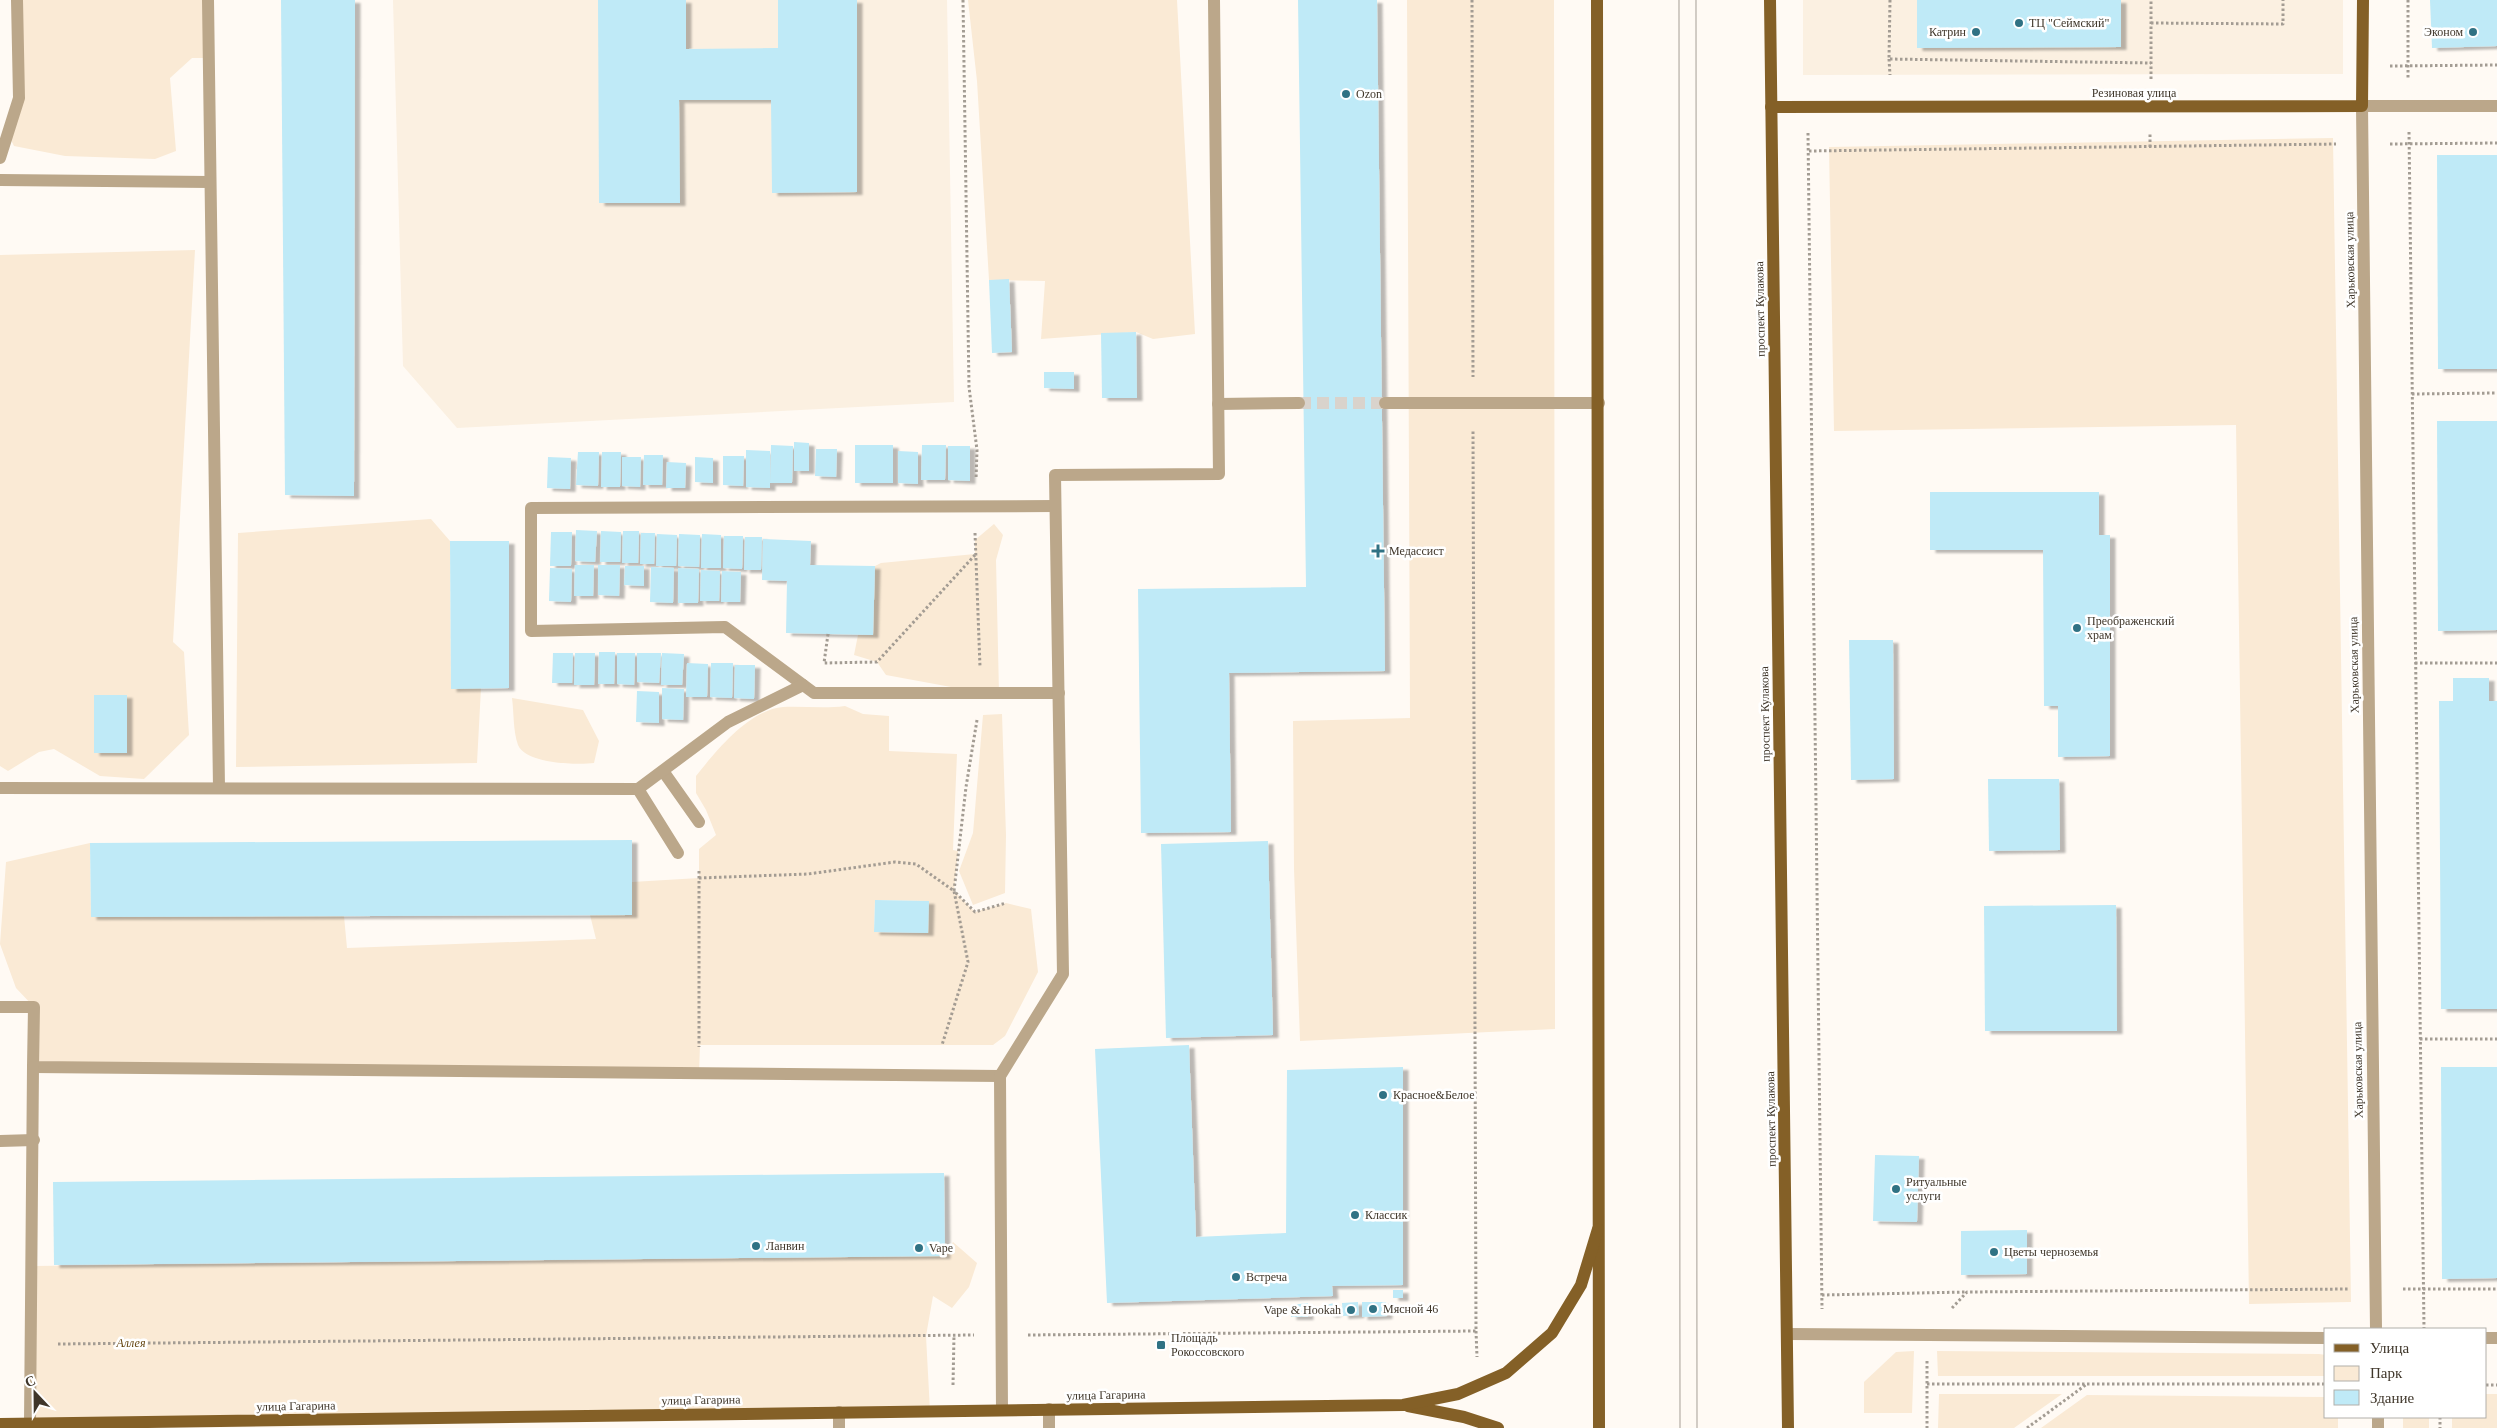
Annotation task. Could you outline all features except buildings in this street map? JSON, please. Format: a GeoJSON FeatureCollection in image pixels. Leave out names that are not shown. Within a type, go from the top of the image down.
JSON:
{"type":"FeatureCollection","features":[{"type":"Feature","properties":{"kind":"main road"},"geometry":{"type":"LineString","coordinates":[[1597,0],[1599,1428]]}},
{"type":"Feature","properties":{"kind":"main road","name":"проспект Кулакова"},"geometry":{"type":"LineString","coordinates":[[1770,0],[1788,1428]]}},
{"type":"Feature","properties":{"kind":"main road","name":"Харьковская улица"},"geometry":{"type":"LineString","coordinates":[[2362,0],[2362,106]]}},
{"type":"Feature","properties":{"kind":"main road","name":"Резиновая улица"},"geometry":{"type":"LineString","coordinates":[[1771,107],[2362,106]]}},
{"type":"Feature","properties":{"kind":"main road"},"geometry":{"type":"LineString","coordinates":[[1403,1405],[1458,1394],[1506,1373],[1552,1332],[1581,1285],[1598,1229]]}},
{"type":"Feature","properties":{"kind":"main road"},"geometry":{"type":"LineString","coordinates":[[1403,1405],[1464,1417],[1498,1428]]}},
{"type":"Feature","properties":{"kind":"main road","name":"улица Гагарина"},"geometry":{"type":"LineString","coordinates":[[4,1425],[30,1423],[1403,1405]]}},
{"type":"Feature","properties":{"kind":"street"},"geometry":{"type":"LineString","coordinates":[[0,158],[19,98],[18,0]]}},
{"type":"Feature","properties":{"kind":"street"},"geometry":{"type":"LineString","coordinates":[[208,0],[219,788]]}},
{"type":"Feature","properties":{"kind":"street"},"geometry":{"type":"LineString","coordinates":[[1002,1410],[1000,1076],[1064,974],[1055,475],[1219,474],[1214,0]]}},
{"type":"Feature","properties":{"kind":"street","name":"Резиновая улица"},"geometry":{"type":"LineString","coordinates":[[2362,106],[2497,106]]}},
{"type":"Feature","properties":{"kind":"street","name":"Харьковская улица"},"geometry":{"type":"LineString","coordinates":[[2362,106],[2374,1289],[2376,1328]]}},
{"type":"Feature","properties":{"kind":"street"},"geometry":{"type":"LineString","coordinates":[[0,180],[210,182]]}},
{"type":"Feature","properties":{"kind":"street"},"geometry":{"type":"LineString","coordinates":[[1218,404],[1300,403]]}},
{"type":"Feature","properties":{"kind":"street"},"geometry":{"type":"LineString","coordinates":[[1385,403],[1599,403]]}},
{"type":"Feature","properties":{"kind":"street"},"geometry":{"type":"LineString","coordinates":[[1056,506],[531,508],[531,631],[725,627],[814,693],[1059,693]]}},
{"type":"Feature","properties":{"kind":"street"},"geometry":{"type":"LineString","coordinates":[[0,788],[638,788],[728,722],[803,685]]}},
{"type":"Feature","properties":{"kind":"street"},"geometry":{"type":"LineString","coordinates":[[663,771],[699,822]]}},
{"type":"Feature","properties":{"kind":"street"},"geometry":{"type":"LineString","coordinates":[[638,788],[678,853]]}},
{"type":"Feature","properties":{"kind":"street"},"geometry":{"type":"LineString","coordinates":[[0,1007],[34,1007],[30,1423]]}},
{"type":"Feature","properties":{"kind":"street"},"geometry":{"type":"LineString","coordinates":[[33,1068],[1000,1076]]}},
{"type":"Feature","properties":{"kind":"street"},"geometry":{"type":"LineString","coordinates":[[0,1141],[34,1140]]}},
{"type":"Feature","properties":{"kind":"street"},"geometry":{"type":"LineString","coordinates":[[1788,1334],[2324,1338]]}},
{"type":"Feature","properties":{"kind":"street"},"geometry":{"type":"LineString","coordinates":[[1049,1409],[1049,1428]]}},
{"type":"Feature","properties":{"kind":"street"},"geometry":{"type":"LineString","coordinates":[[839,1412],[839,1428]]}},
{"type":"Feature","properties":{"kind":"path"},"geometry":{"type":"LineString","coordinates":[[942,1045],[968,962],[954,891],[966,787],[981,693],[975,554],[977,450],[969,386],[963,0]]}},
{"type":"Feature","properties":{"kind":"path"},"geometry":{"type":"LineString","coordinates":[[31,1344],[1476,1331],[1472,0]]}},
{"type":"Feature","properties":{"kind":"path"},"geometry":{"type":"LineString","coordinates":[[1890,0],[1890,75]]}},
{"type":"Feature","properties":{"kind":"path"},"geometry":{"type":"LineString","coordinates":[[1889,59],[2151,63],[2151,0]]}},
{"type":"Feature","properties":{"kind":"path"},"geometry":{"type":"LineString","coordinates":[[2151,23],[2283,24],[2283,0]]}},
{"type":"Feature","properties":{"kind":"path"},"geometry":{"type":"LineString","coordinates":[[2408,0],[2408,66]]}},
{"type":"Feature","properties":{"kind":"path"},"geometry":{"type":"LineString","coordinates":[[2362,66],[2497,65]]}},
{"type":"Feature","properties":{"kind":"path"},"geometry":{"type":"LineString","coordinates":[[2409,106],[2424,1328]]}},
{"type":"Feature","properties":{"kind":"path"},"geometry":{"type":"LineString","coordinates":[[1808,107],[1822,1314]]}},
{"type":"Feature","properties":{"kind":"path"},"geometry":{"type":"LineString","coordinates":[[2389,144],[2497,143]]}},
{"type":"Feature","properties":{"kind":"path"},"geometry":{"type":"LineString","coordinates":[[1809,151],[2339,144]]}},
{"type":"Feature","properties":{"kind":"path"},"geometry":{"type":"LineString","coordinates":[[2412,394],[2497,393]]}},
{"type":"Feature","properties":{"kind":"path"},"geometry":{"type":"LineString","coordinates":[[828,634],[824,663],[877,662],[975,554]]}},
{"type":"Feature","properties":{"kind":"path"},"geometry":{"type":"LineString","coordinates":[[2416,663],[2497,663]]}},
{"type":"Feature","properties":{"kind":"path"},"geometry":{"type":"LineString","coordinates":[[699,878],[808,874],[894,862],[916,864],[954,891],[975,912],[1006,902]]}},
{"type":"Feature","properties":{"kind":"path"},"geometry":{"type":"LineString","coordinates":[[699,868],[699,1074]]}},
{"type":"Feature","properties":{"kind":"path"},"geometry":{"type":"LineString","coordinates":[[2420,1039],[2497,1039]]}},
{"type":"Feature","properties":{"kind":"path"},"geometry":{"type":"LineString","coordinates":[[1822,1296],[1967,1292],[2497,1290]]}},
{"type":"Feature","properties":{"kind":"path"},"geometry":{"type":"LineString","coordinates":[[1927,1428],[1926,1335],[1967,1292]]}},
{"type":"Feature","properties":{"kind":"path"},"geometry":{"type":"LineString","coordinates":[[1927,1384],[2324,1384]]}},
{"type":"Feature","properties":{"kind":"path"},"geometry":{"type":"LineString","coordinates":[[2027,1428],[2087,1384]]}},
{"type":"Feature","properties":{"kind":"shaded area"},"geometry":{"type":"Polygon","coordinates":[[[393,0],[947,0],[954,402],[457,428],[403,366],[393,0]]]}},
{"type":"Feature","properties":{"kind":"shaded area"},"geometry":{"type":"Polygon","coordinates":[[[1803,0],[2343,0],[2343,74],[1803,75],[1803,0]]]}},
{"type":"Feature","properties":{"kind":"green space"},"geometry":{"type":"Polygon","coordinates":[[[17,0],[208,0],[209,58],[192,58],[170,78],[176,151],[155,159],[65,156],[14,146],[8,134],[19,98],[17,0]]]}},
{"type":"Feature","properties":{"kind":"green space"},"geometry":{"type":"Polygon","coordinates":[[[968,0],[1177,0],[1195,334],[1153,339],[1136,332],[1041,339],[1045,281],[989,280],[977,81],[968,0]]]}},
{"type":"Feature","properties":{"kind":"green space"},"geometry":{"type":"Polygon","coordinates":[[[1407,0],[1554,0],[1555,1029],[1300,1041],[1294,869],[1293,721],[1410,718],[1407,0]]]}},
{"type":"Feature","properties":{"kind":"green space"},"geometry":{"type":"Polygon","coordinates":[[[2333,138],[2351,1302],[2249,1304],[2236,425],[1834,431],[1829,147],[2333,138]]]}},
{"type":"Feature","properties":{"kind":"green space"},"geometry":{"type":"Polygon","coordinates":[[[195,250],[173,642],[184,652],[189,735],[144,779],[100,776],[54,749],[39,752],[8,771],[0,766],[0,255],[195,250]]]}},
{"type":"Feature","properties":{"kind":"green space"},"geometry":{"type":"Polygon","coordinates":[[[431,519],[450,541],[451,688],[481,688],[477,763],[236,767],[238,533],[431,519]]]}},
{"type":"Feature","properties":{"kind":"green space"},"geometry":{"type":"Polygon","coordinates":[[[994,524],[1003,535],[996,560],[999,693],[951,687],[886,675],[877,662],[854,655],[858,635],[873,635],[875,566],[881,563],[975,554],[975,540],[994,524]]]}},
{"type":"Feature","properties":{"kind":"green space"},"geometry":{"type":"Polygon","coordinates":[[[512,698],[583,710],[599,741],[594,763],[576,764],[541,760],[523,751],[516,740],[512,698]]]}},
{"type":"Feature","properties":{"kind":"green space"},"geometry":{"type":"Polygon","coordinates":[[[845,706],[863,714],[889,716],[889,751],[957,754],[953,850],[958,851],[954,891],[975,912],[1006,903],[1031,909],[1038,972],[1005,1036],[993,1045],[700,1045],[699,1074],[33,1067],[34,1007],[16,988],[0,944],[6,862],[90,843],[91,917],[344,916],[347,948],[596,939],[590,915],[632,914],[632,882],[699,878],[699,849],[716,835],[706,810],[696,793],[696,776],[734,733],[770,710],[783,707],[845,706]],[[875,900],[874,932],[928,933],[928,901],[875,900]]]}},
{"type":"Feature","properties":{"kind":"green space"},"geometry":{"type":"Polygon","coordinates":[[[1002,714],[1006,835],[1005,893],[973,905],[959,871],[973,833],[983,715],[1002,714]]]}},
{"type":"Feature","properties":{"kind":"green space","name":"Аллея"},"geometry":{"type":"Polygon","coordinates":[[[953,1242],[977,1263],[969,1287],[952,1308],[933,1296],[926,1336],[930,1411],[30,1423],[32,1266],[945,1256],[953,1242]]]}},
{"type":"Feature","properties":{"kind":"green space"},"geometry":{"type":"Polygon","coordinates":[[[1914,1351],[1912,1413],[1864,1413],[1864,1382],[1896,1352],[1914,1351]]]}},
{"type":"Feature","properties":{"kind":"green space"},"geometry":{"type":"Polygon","coordinates":[[[1937,1351],[2324,1355],[2324,1376],[1938,1376],[1937,1351]]]}},
{"type":"Feature","properties":{"kind":"green space"},"geometry":{"type":"Polygon","coordinates":[[[1939,1394],[2062,1394],[2014,1428],[1938,1428],[1939,1394]]]}},
{"type":"Feature","properties":{"kind":"green space"},"geometry":{"type":"Polygon","coordinates":[[[2487,1394],[2497,1394],[2497,1428],[2452,1428],[2452,1418],[2487,1418],[2487,1394]]]}},
{"type":"Feature","properties":{"kind":"green space"},"geometry":{"type":"Polygon","coordinates":[[[2087,1395],[2324,1397],[2324,1418],[2338,1418],[2338,1428],[2041,1428],[2087,1395]]]}},
{"type":"Feature","properties":{"kind":"green space"},"geometry":{"type":"Polygon","coordinates":[[[2403,1418],[2429,1418],[2429,1428],[2403,1428],[2403,1418]]]}},
{"type":"Feature","properties":{"kind":"tunnel"},"geometry":{"type":"LineString","coordinates":[[1299,403],[1385,403]]}},
{"type":"Feature","properties":{"kind":"tram line"},"geometry":{"type":"LineString","coordinates":[[1679,0],[1680,1428]]}},
{"type":"Feature","properties":{"kind":"tram line"},"geometry":{"type":"LineString","coordinates":[[1696,0],[1697,1428]]}},
{"type":"Feature","properties":{"kind":"place","name":"ТЦ \"Сеймский\""},"geometry":{"type":"Point","coordinates":[2019,23]}},
{"type":"Feature","properties":{"kind":"place","name":"Катрин"},"geometry":{"type":"Point","coordinates":[1976,32]}},
{"type":"Feature","properties":{"kind":"place","name":"Эконом"},"geometry":{"type":"Point","coordinates":[2473,32]}},
{"type":"Feature","properties":{"kind":"place","name":"Ozon"},"geometry":{"type":"Point","coordinates":[1346,94]}},
{"type":"Feature","properties":{"kind":"place","name":"Медассист"},"geometry":{"type":"Point","coordinates":[1378,551]}},
{"type":"Feature","properties":{"kind":"place","name":"Преображенский храм"},"geometry":{"type":"Point","coordinates":[2077,628]}},
{"type":"Feature","properties":{"kind":"place","name":"Красное&Белое"},"geometry":{"type":"Point","coordinates":[1383,1095]}},
{"type":"Feature","properties":{"kind":"place","name":"Ритуальные услуги"},"geometry":{"type":"Point","coordinates":[1896,1189]}},
{"type":"Feature","properties":{"kind":"place","name":"Классик"},"geometry":{"type":"Point","coordinates":[1355,1215]}},
{"type":"Feature","properties":{"kind":"place","name":"Ланвин"},"geometry":{"type":"Point","coordinates":[756,1246]}},
{"type":"Feature","properties":{"kind":"place","name":"Vape"},"geometry":{"type":"Point","coordinates":[919,1248]}},
{"type":"Feature","properties":{"kind":"place","name":"Цветы черноземья"},"geometry":{"type":"Point","coordinates":[1994,1252]}},
{"type":"Feature","properties":{"kind":"place","name":"Встреча"},"geometry":{"type":"Point","coordinates":[1236,1277]}},
{"type":"Feature","properties":{"kind":"place","name":"Мясной 46"},"geometry":{"type":"Point","coordinates":[1373,1309]}},
{"type":"Feature","properties":{"kind":"place","name":"Vape & Hookah"},"geometry":{"type":"Point","coordinates":[1351,1310]}},
{"type":"Feature","properties":{"kind":"place","name":"Площадь Рокоссовского"},"geometry":{"type":"Point","coordinates":[1161,1345]}}]}
